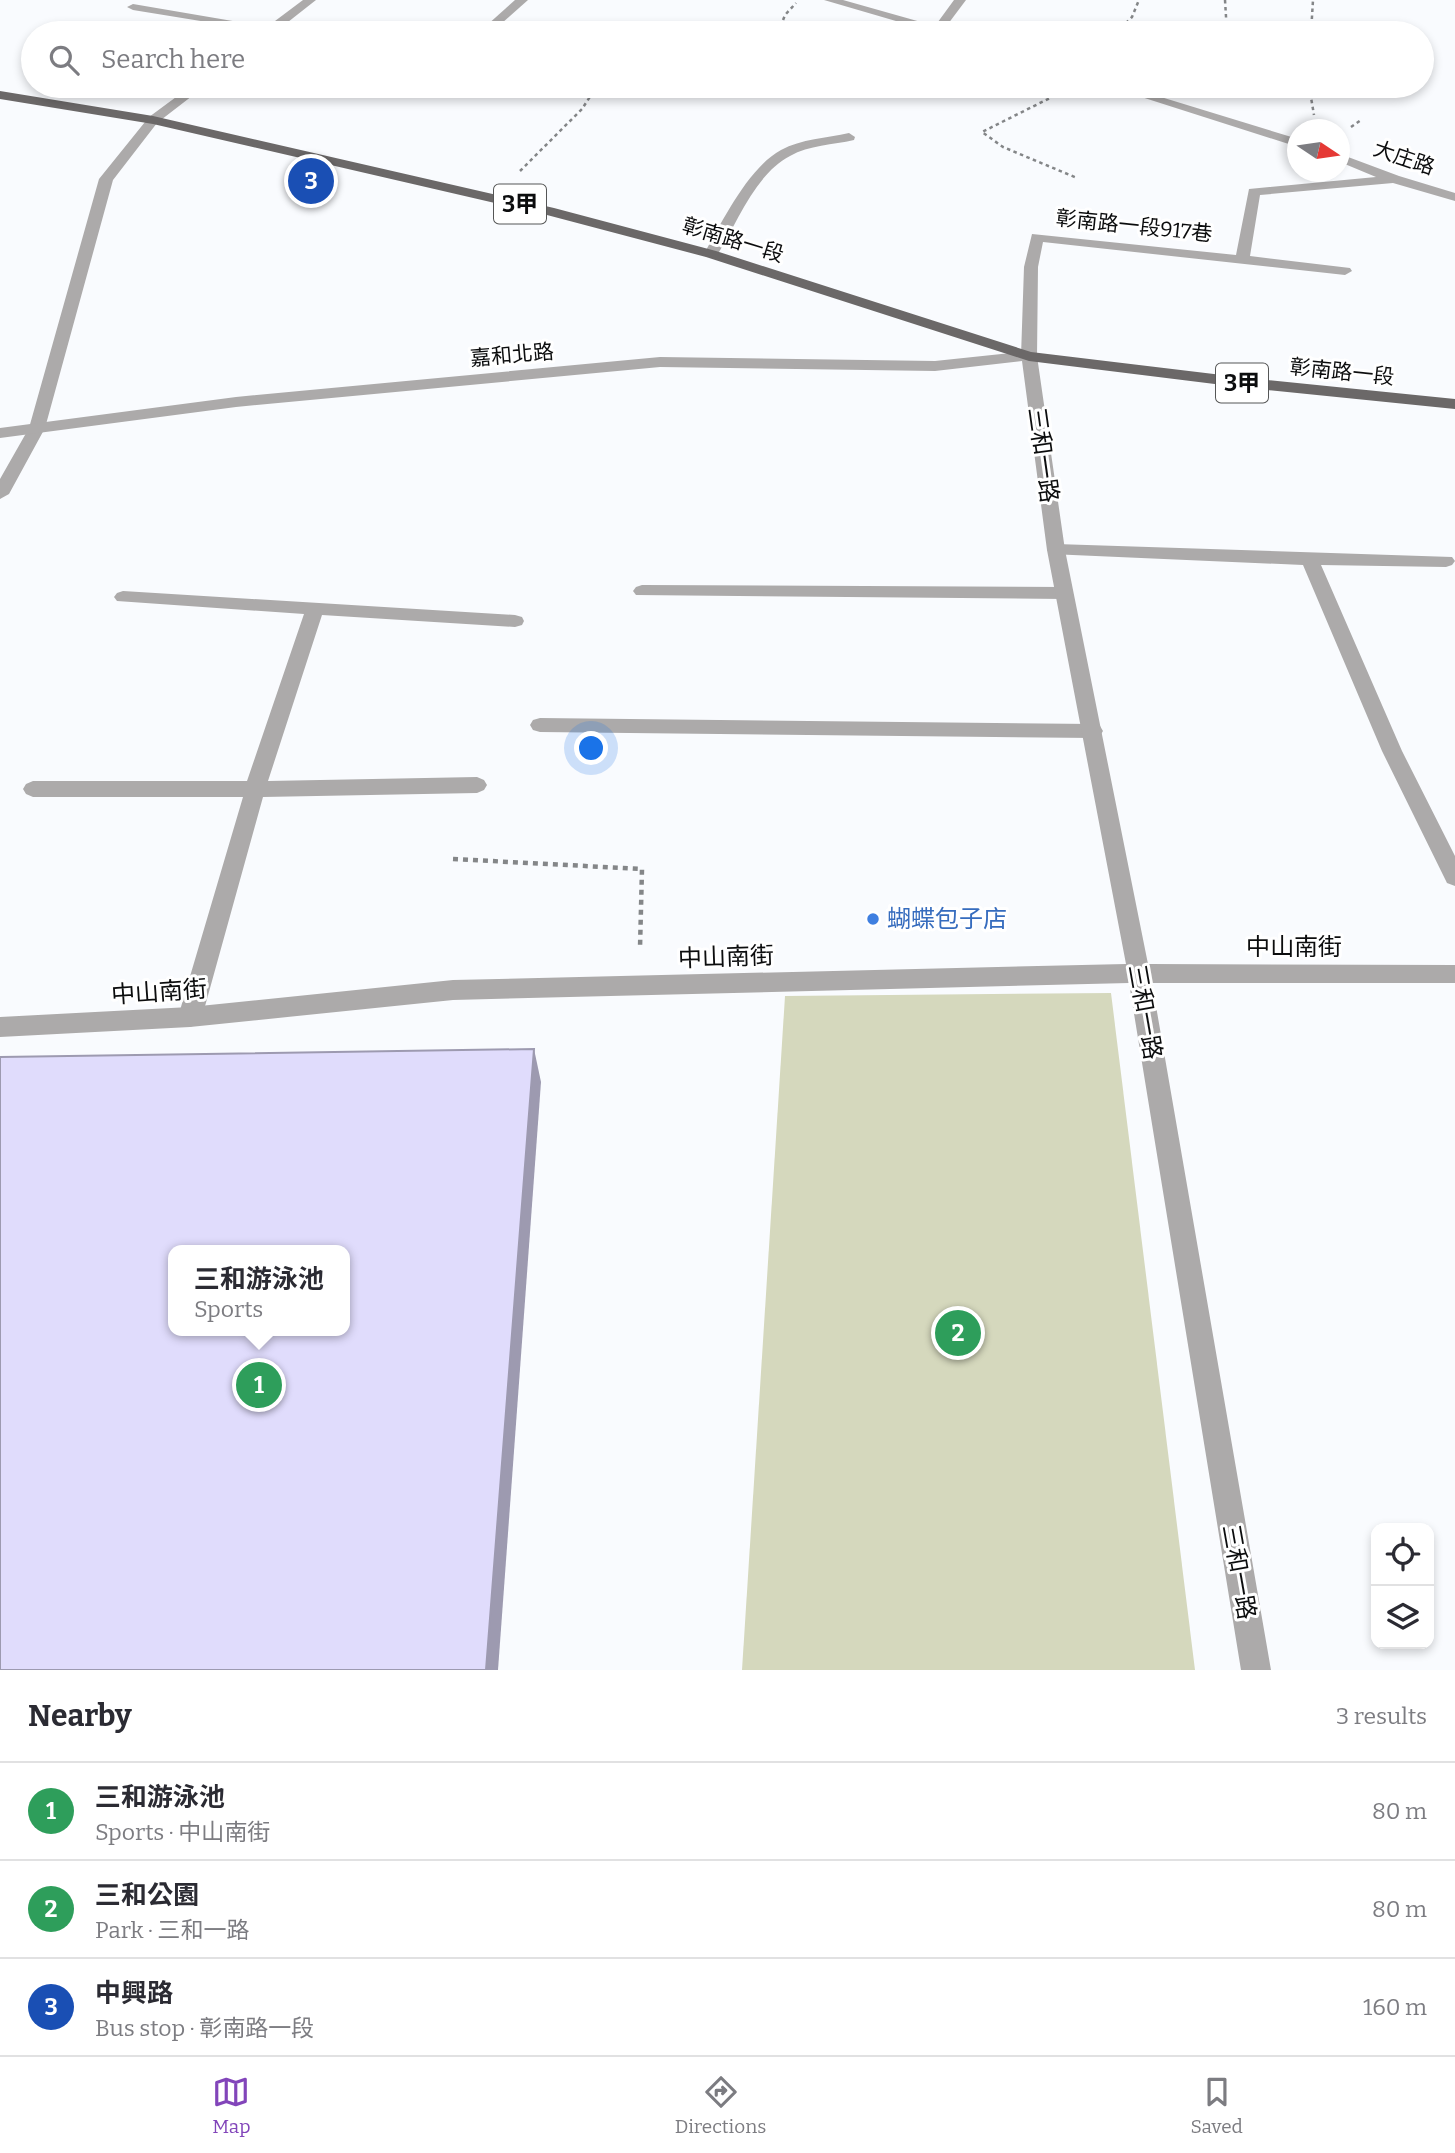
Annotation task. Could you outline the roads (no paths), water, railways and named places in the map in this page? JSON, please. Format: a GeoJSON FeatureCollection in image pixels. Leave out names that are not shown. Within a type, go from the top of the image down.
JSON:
{"type":"FeatureCollection","features":[{"type":"Feature","properties":{"kind":"main road","name":"彰南路一段"},"geometry":{"type":"LineString","coordinates":[[0,95],[153,120],[497,199],[711,254],[1029,356],[1247,383],[1455,404]]}},
{"type":"Feature","properties":{"kind":"street"},"geometry":{"type":"LineString","coordinates":[[282,21],[310,0]]}},
{"type":"Feature","properties":{"kind":"street"},"geometry":{"type":"LineString","coordinates":[[498,21],[522,0]]}},
{"type":"Feature","properties":{"kind":"street"},"geometry":{"type":"LineString","coordinates":[[830,0],[850,2],[909,21]]}},
{"type":"Feature","properties":{"kind":"street"},"geometry":{"type":"LineString","coordinates":[[949,21],[960,0]]}},
{"type":"Feature","properties":{"kind":"street"},"geometry":{"type":"LineString","coordinates":[[133,7],[209,21]]}},
{"type":"Feature","properties":{"kind":"street"},"geometry":{"type":"LineString","coordinates":[[0,494],[37,428],[106,179],[153,120],[183,98]]}},
{"type":"Feature","properties":{"kind":"street"},"geometry":{"type":"LineString","coordinates":[[1152,98],[1287,140]]}},
{"type":"Feature","properties":{"kind":"street"},"geometry":{"type":"LineString","coordinates":[[711,254],[740,206],[760,178],[783,153],[849,137]]}},
{"type":"Feature","properties":{"kind":"street","name":"大庄路"},"geometry":{"type":"LineString","coordinates":[[1350,162],[1394,179],[1455,197]]}},
{"type":"Feature","properties":{"kind":"street"},"geometry":{"type":"LineString","coordinates":[[1242,258],[1254,192],[1394,179]]}},
{"type":"Feature","properties":{"kind":"street","name":"彰南路一段917巷"},"geometry":{"type":"LineString","coordinates":[[1029,356],[1031,267],[1037,237],[1345,271]]}},
{"type":"Feature","properties":{"kind":"street","name":"嘉和北路"},"geometry":{"type":"LineString","coordinates":[[0,433],[236,402],[660,362],[934,366],[1029,356]]}},
{"type":"Feature","properties":{"kind":"street","name":"三和一路"},"geometry":{"type":"LineString","coordinates":[[1029,356],[1056,550],[1139,973],[1256,1670]]}},
{"type":"Feature","properties":{"kind":"street"},"geometry":{"type":"LineString","coordinates":[[1056,550],[1446,561]]}},
{"type":"Feature","properties":{"kind":"street"},"geometry":{"type":"LineString","coordinates":[[1309,559],[1392,751],[1455,877]]}},
{"type":"Feature","properties":{"kind":"street"},"geometry":{"type":"LineString","coordinates":[[642,591],[1064,593]]}},
{"type":"Feature","properties":{"kind":"street"},"geometry":{"type":"LineString","coordinates":[[123,597],[515,621]]}},
{"type":"Feature","properties":{"kind":"street"},"geometry":{"type":"LineString","coordinates":[[190,1017],[255,789],[315,609]]}},
{"type":"Feature","properties":{"kind":"street"},"geometry":{"type":"LineString","coordinates":[[540,725],[1093,731]]}},
{"type":"Feature","properties":{"kind":"street"},"geometry":{"type":"LineString","coordinates":[[33,789],[477,786]]}},
{"type":"Feature","properties":{"kind":"street","name":"中山南街"},"geometry":{"type":"LineString","coordinates":[[0,1027],[190,1017],[453,990],[1139,973],[1455,974]]}},
{"type":"Feature","properties":{"kind":"place","name":"中興路"},"geometry":{"type":"Point","coordinates":[311,181]}},
{"type":"Feature","properties":{"kind":"place","name":"蝴蝶包子店"},"geometry":{"type":"Point","coordinates":[873,919]}},
{"type":"Feature","properties":{"kind":"place","name":"三和公園"},"geometry":{"type":"Point","coordinates":[958,1333]}},
{"type":"Feature","properties":{"kind":"place","name":"三和游泳池"},"geometry":{"type":"Point","coordinates":[259,1385]}}]}
